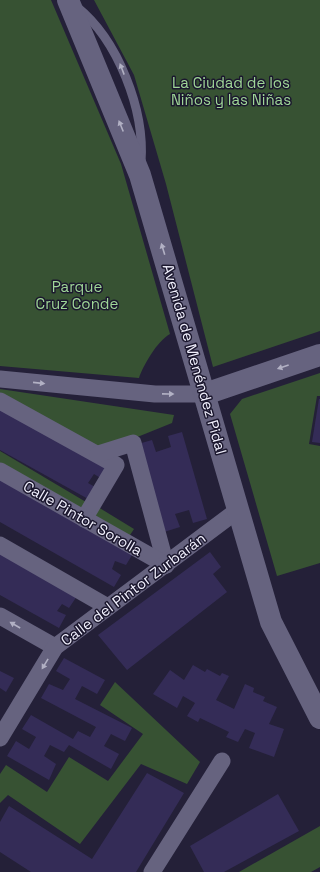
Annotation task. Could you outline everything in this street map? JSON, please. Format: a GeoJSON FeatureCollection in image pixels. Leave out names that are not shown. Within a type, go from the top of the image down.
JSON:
{"type":"FeatureCollection","features":[{"type":"Feature","properties":{"kind":"main road","name":"Avenida de Menéndez Pidal"},"geometry":{"type":"LineString","coordinates":[[68,0],[140,175],[176,291],[191,351],[205,394],[271,622],[320,718]]}},
{"type":"Feature","properties":{"kind":"main road"},"geometry":{"type":"LineString","coordinates":[[205,394],[320,355]]}},
{"type":"Feature","properties":{"kind":"street"},"geometry":{"type":"LineString","coordinates":[[0,379],[155,394],[205,394]]}},
{"type":"Feature","properties":{"kind":"street"},"geometry":{"type":"LineString","coordinates":[[0,400],[116,465],[84,519]]}},
{"type":"Feature","properties":{"kind":"street"},"geometry":{"type":"LineString","coordinates":[[98,454],[133,443],[166,565]]}},
{"type":"Feature","properties":{"kind":"street","name":"Calle Pintor Sorolla"},"geometry":{"type":"LineString","coordinates":[[0,471],[166,565]]}},
{"type":"Feature","properties":{"kind":"street","name":"Calle del Pintor Zurbarán"},"geometry":{"type":"LineString","coordinates":[[0,738],[55,647],[238,510]]}},
{"type":"Feature","properties":{"kind":"street"},"geometry":{"type":"LineString","coordinates":[[0,546],[108,607]]}},
{"type":"Feature","properties":{"kind":"street"},"geometry":{"type":"LineString","coordinates":[[0,616],[55,647]]}},
{"type":"Feature","properties":{"kind":"street"},"geometry":{"type":"LineString","coordinates":[[152,872],[222,761]]}},
{"type":"Feature","properties":{"kind":"green space","name":"Parque Cruz Conde"},"geometry":{"type":"Polygon","coordinates":[[[0,0],[51,0],[121,164],[170,334],[160,342],[147,361],[139,378],[0,366],[0,0]]]}},
{"type":"Feature","properties":{"kind":"green space","name":"La Ciudad de los Niños y las Niñas"},"geometry":{"type":"Polygon","coordinates":[[[94,0],[320,0],[320,331],[213,367],[166,184],[134,75],[94,0]]]}},
{"type":"Feature","properties":{"kind":"green space"},"geometry":{"type":"Polygon","coordinates":[[[320,373],[320,396],[317,396],[309,444],[320,446],[320,563],[277,576],[230,414],[242,399],[320,373]]]}},
{"type":"Feature","properties":{"kind":"green space"},"geometry":{"type":"Polygon","coordinates":[[[0,389],[174,415],[172,423],[125,442],[100,450],[0,395],[0,389]]]}},
{"type":"Feature","properties":{"kind":"green space"},"geometry":{"type":"Polygon","coordinates":[[[0,451],[86,502],[80,510],[0,464],[0,451]]]}},
{"type":"Feature","properties":{"kind":"green space"},"geometry":{"type":"Polygon","coordinates":[[[98,507],[134,529],[128,538],[92,519],[98,507]]]}},
{"type":"Feature","properties":{"kind":"green space"},"geometry":{"type":"Polygon","coordinates":[[[115,682],[200,762],[187,784],[141,764],[80,844],[8,795],[0,803],[0,774],[6,765],[47,792],[69,757],[108,781],[143,734],[100,705],[115,682]]]}},
{"type":"Feature","properties":{"kind":"green space"},"geometry":{"type":"Polygon","coordinates":[[[320,826],[320,867],[311,872],[239,872],[320,826]]]}},
{"type":"Feature","properties":{"kind":"building"},"geometry":{"type":"Polygon","coordinates":[[[320,399],[320,443],[312,442],[320,399]]]}},
{"type":"Feature","properties":{"kind":"building"},"geometry":{"type":"Polygon","coordinates":[[[0,407],[110,467],[102,479],[94,474],[88,483],[97,488],[90,500],[0,450],[0,407]]]}},
{"type":"Feature","properties":{"kind":"building"},"geometry":{"type":"Polygon","coordinates":[[[182,432],[207,519],[193,523],[189,510],[175,514],[180,527],[164,532],[138,444],[152,440],[156,452],[171,447],[168,436],[182,432]]]}},
{"type":"Feature","properties":{"kind":"building"},"geometry":{"type":"Polygon","coordinates":[[[0,479],[132,555],[126,565],[115,561],[112,569],[121,575],[114,587],[0,522],[0,479]]]}},
{"type":"Feature","properties":{"kind":"building"},"geometry":{"type":"Polygon","coordinates":[[[0,552],[77,596],[69,608],[62,604],[57,611],[66,615],[59,628],[0,595],[0,552]]]}},
{"type":"Feature","properties":{"kind":"building"},"geometry":{"type":"Polygon","coordinates":[[[210,552],[221,567],[213,574],[227,592],[127,670],[98,635],[210,552]]]}},
{"type":"Feature","properties":{"kind":"building"},"geometry":{"type":"Polygon","coordinates":[[[64,658],[105,680],[97,694],[82,686],[75,699],[132,728],[125,741],[111,734],[104,746],[119,754],[111,769],[69,745],[64,752],[50,745],[44,756],[56,764],[49,780],[7,756],[16,741],[29,749],[36,737],[22,729],[31,715],[73,739],[78,731],[90,737],[96,727],[41,698],[49,684],[63,690],[70,679],[56,671],[64,658]]]}},
{"type":"Feature","properties":{"kind":"building"},"geometry":{"type":"Polygon","coordinates":[[[193,665],[205,672],[207,669],[220,676],[222,673],[229,676],[216,700],[234,709],[245,684],[254,688],[253,692],[265,697],[263,701],[277,707],[269,724],[284,729],[274,757],[249,748],[255,733],[245,729],[238,742],[226,737],[229,732],[200,718],[198,722],[187,716],[195,703],[183,696],[177,708],[153,694],[170,670],[184,680],[193,665]]]}},
{"type":"Feature","properties":{"kind":"building"},"geometry":{"type":"Polygon","coordinates":[[[0,671],[14,678],[6,692],[0,688],[0,671]]]}},
{"type":"Feature","properties":{"kind":"building"},"geometry":{"type":"Polygon","coordinates":[[[147,773],[184,793],[136,872],[31,872],[0,852],[0,822],[9,806],[92,859],[147,773]]]}},
{"type":"Feature","properties":{"kind":"building"},"geometry":{"type":"Polygon","coordinates":[[[278,794],[299,831],[224,872],[204,872],[190,846],[278,794]]]}}]}
